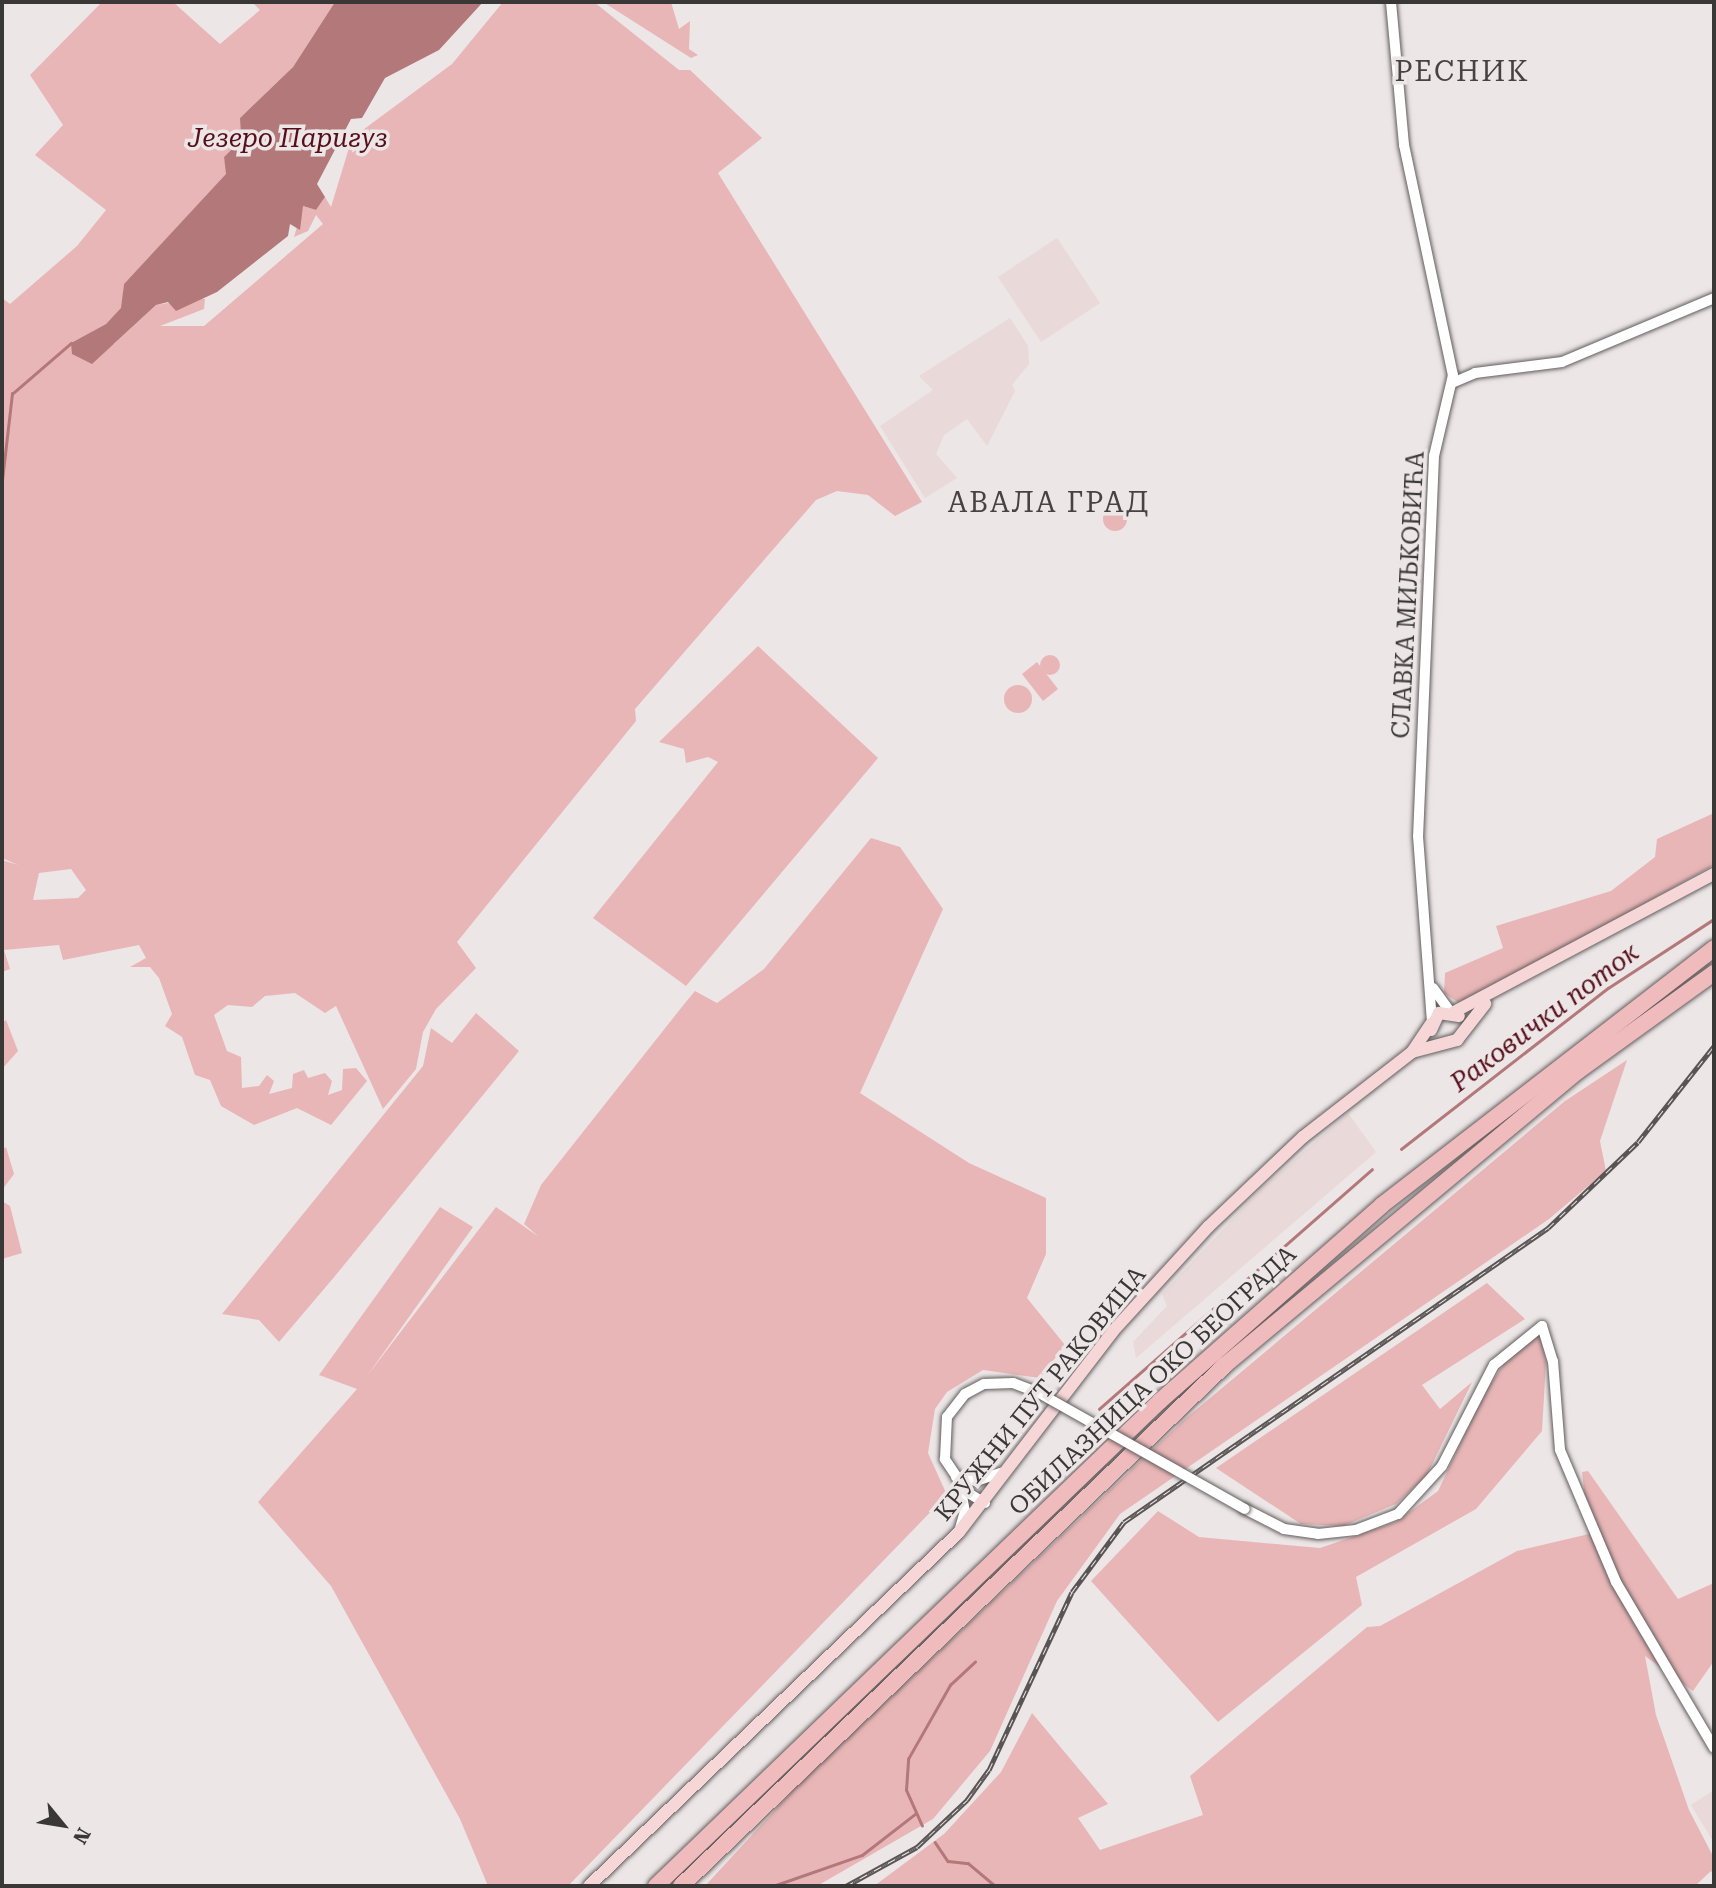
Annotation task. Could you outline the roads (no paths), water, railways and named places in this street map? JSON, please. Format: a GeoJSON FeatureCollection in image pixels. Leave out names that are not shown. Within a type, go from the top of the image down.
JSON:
{"type":"FeatureCollection","features":[{"type":"Feature","properties":{"kind":"highway","name":"ОБИЛАЗНИЦА ОКО БЕОГРАДА"},"geometry":{"type":"LineString","coordinates":[[656,1886],[1160,1401],[1362,1223],[1714,948]]}},
{"type":"Feature","properties":{"kind":"highway","name":"ОБИЛАЗНИЦА ОКО БЕОГРАДА"},"geometry":{"type":"LineString","coordinates":[[681,1886],[1225,1365],[1578,1071],[1714,973]]}},
{"type":"Feature","properties":{"kind":"main road"},"geometry":{"type":"LineString","coordinates":[[1444,1043],[1432,1023],[1497,991],[1563,950],[1714,874]]}},
{"type":"Feature","properties":{"kind":"main road"},"geometry":{"type":"LineString","coordinates":[[1452,1011],[1464,1029],[1497,991]]}},
{"type":"Feature","properties":{"kind":"main road","name":"КРУЖНИ ПУТ РАКОВИЦА"},"geometry":{"type":"LineString","coordinates":[[589,1886],[959,1532],[1016,1463],[1113,1331],[1208,1227],[1303,1138],[1412,1052],[1432,1023]]}},
{"type":"Feature","properties":{"kind":"main road","name":"КРУЖНИ ПУТ РАКОВИЦА"},"geometry":{"type":"LineString","coordinates":[[1412,1052],[1457,1040],[1464,1029]]}},
{"type":"Feature","properties":{"kind":"street","name":"СЛАВКА МИЉКОВИЋА"},"geometry":{"type":"LineString","coordinates":[[1391,2],[1402,136],[1452,383],[1434,456],[1418,836],[1433,988],[1432,1023]]}},
{"type":"Feature","properties":{"kind":"street"},"geometry":{"type":"LineString","coordinates":[[1452,383],[1475,373],[1548,366],[1714,298]]}},
{"type":"Feature","properties":{"kind":"street"},"geometry":{"type":"LineString","coordinates":[[1433,988],[1452,1011]]}},
{"type":"Feature","properties":{"kind":"street"},"geometry":{"type":"LineString","coordinates":[[959,1532],[965,1511],[956,1477],[941,1440],[959,1399],[994,1382],[1039,1393],[1284,1529],[1318,1534],[1356,1530],[1398,1514],[1442,1466],[1494,1365],[1542,1326],[1553,1361],[1560,1450],[1616,1582],[1714,1748]]}},
{"type":"Feature","properties":{"kind":"street"},"geometry":{"type":"LineString","coordinates":[[956,1477],[990,1478],[1016,1463]]}},
{"type":"Feature","properties":{"kind":"street"},"geometry":{"type":"LineString","coordinates":[[956,1477],[985,1503]]}},
{"type":"Feature","properties":{"kind":"water","name":"Језеро Паригуз"},"geometry":{"type":"Polygon","coordinates":[[[335,2],[483,2],[439,50],[385,78],[362,118],[351,119],[317,184],[325,197],[316,210],[303,206],[300,230],[290,224],[288,236],[217,292],[176,311],[168,302],[156,305],[92,364],[72,354],[71,343],[106,324],[121,308],[124,284],[226,174],[224,157],[241,140],[240,118],[293,67],[335,2]]]}},
{"type":"Feature","properties":{"kind":"waterway"},"geometry":{"type":"LineString","coordinates":[[2,480],[12,394],[71,343]]}},
{"type":"Feature","properties":{"kind":"waterway","name":"Раковички поток"},"geometry":{"type":"LineString","coordinates":[[1401,1149],[1608,988],[1714,919]]}},
{"type":"Feature","properties":{"kind":"waterway","name":"Раковички поток"},"geometry":{"type":"LineString","coordinates":[[1099,1409],[1372,1169]]}},
{"type":"Feature","properties":{"kind":"waterway","name":"Раковички поток"},"geometry":{"type":"LineString","coordinates":[[922,1826],[906,1790],[908,1759],[950,1685],[975,1662]]}},
{"type":"Feature","properties":{"kind":"waterway"},"geometry":{"type":"LineString","coordinates":[[773,1886],[862,1855],[915,1814]]}},
{"type":"Feature","properties":{"kind":"waterway","name":"Раковички поток"},"geometry":{"type":"LineString","coordinates":[[935,1842],[948,1861],[968,1863],[995,1886]]}},
{"type":"Feature","properties":{"kind":"railway"},"geometry":{"type":"LineString","coordinates":[[846,1886],[917,1847],[967,1800],[989,1770],[1072,1592],[1124,1522],[1548,1228],[1638,1142],[1714,1046]]}},
{"type":"Feature","properties":{"kind":"district","name":"РЕСНИК"},"geometry":{"type":"Point","coordinates":[1462,72]}},
{"type":"Feature","properties":{"kind":"district","name":"АВАЛА ГРАД"},"geometry":{"type":"Point","coordinates":[1049,503]}}]}
